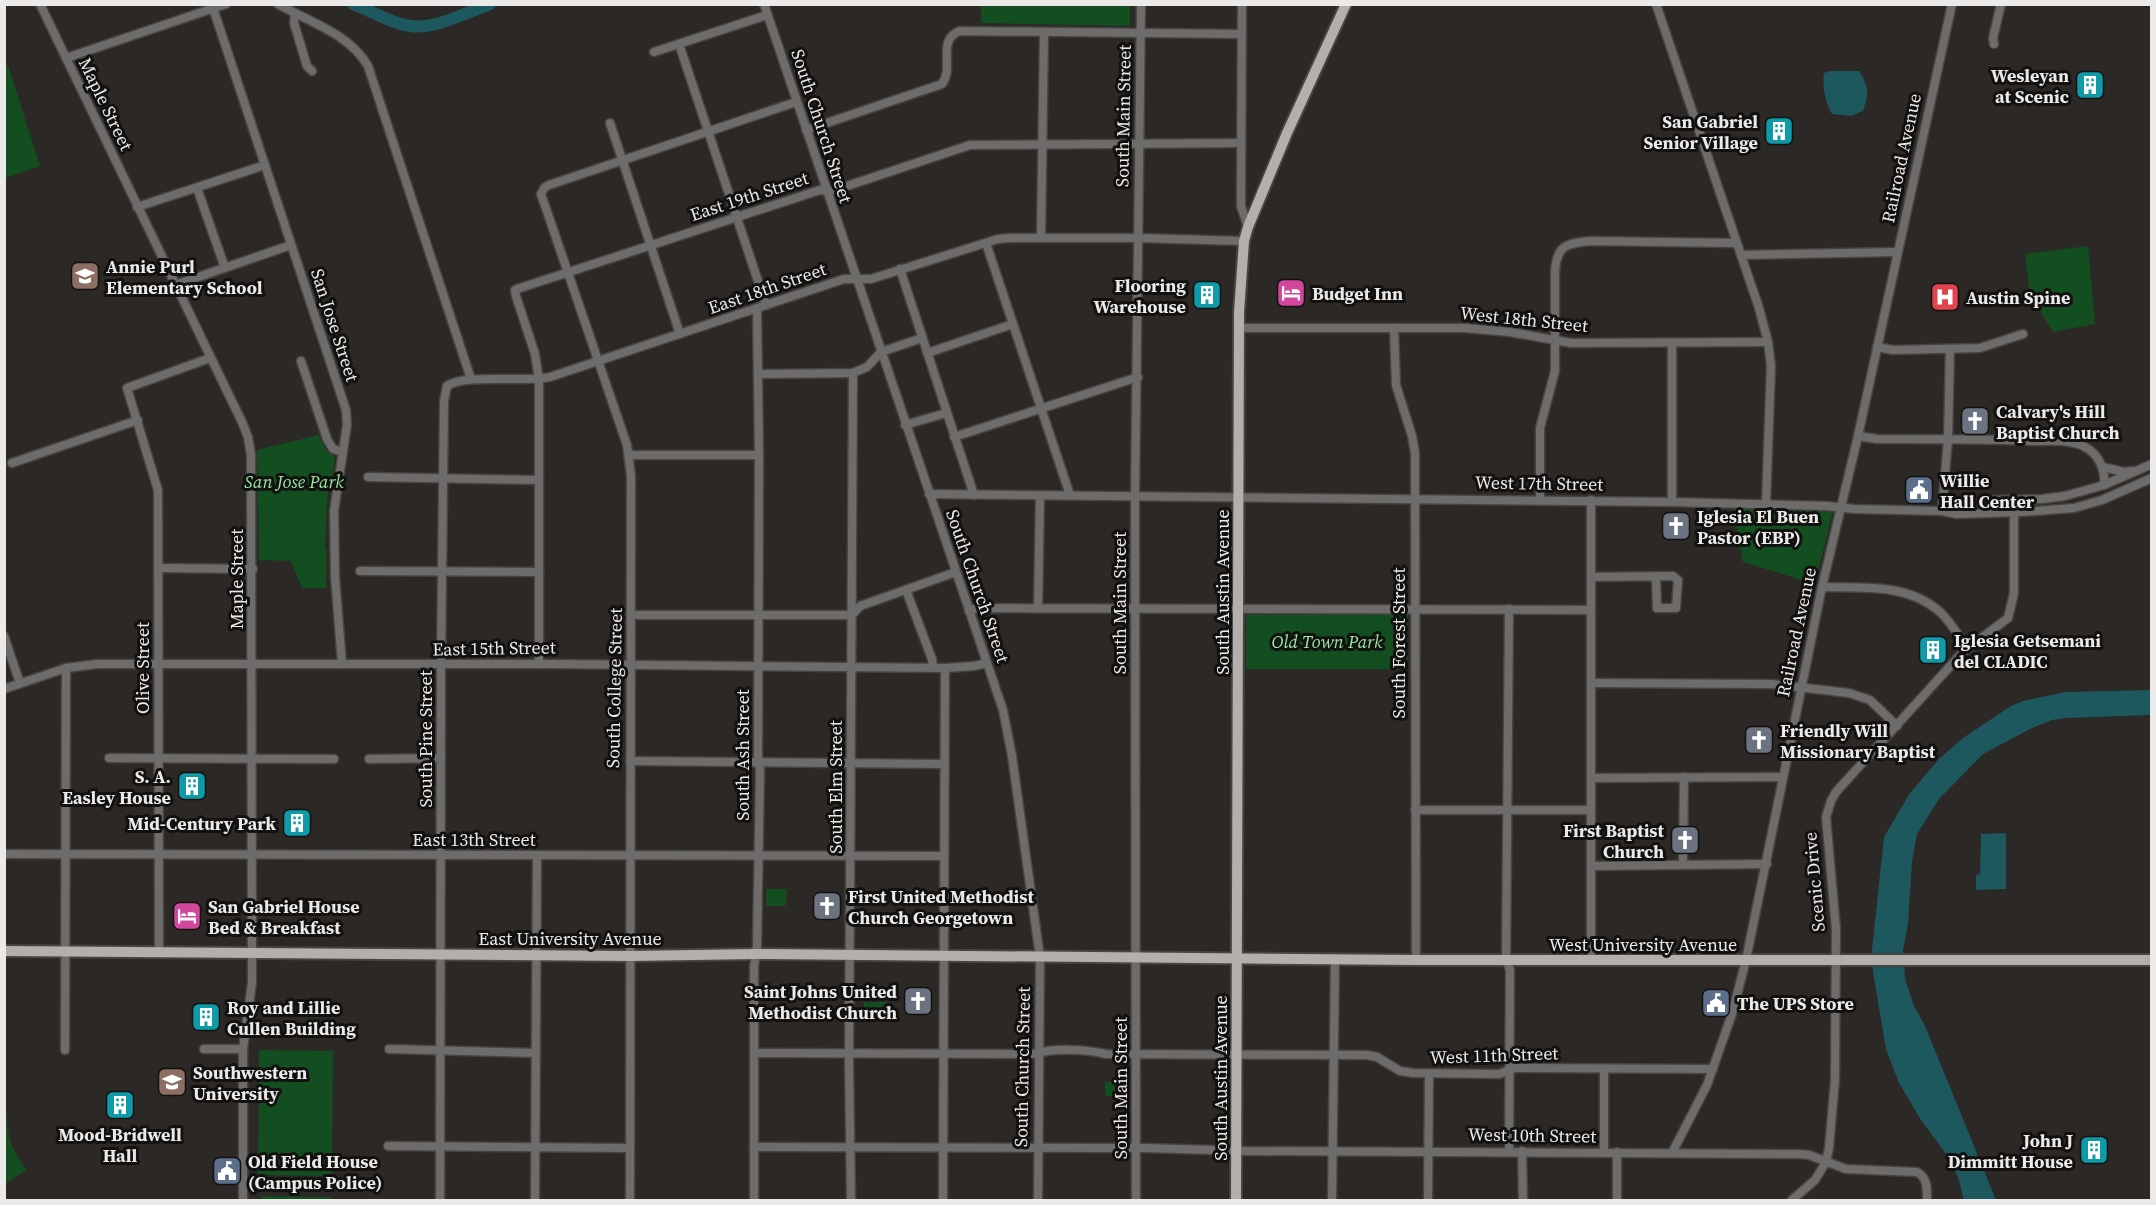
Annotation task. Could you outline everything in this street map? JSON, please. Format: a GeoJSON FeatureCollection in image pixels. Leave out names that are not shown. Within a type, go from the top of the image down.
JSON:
{"type":"FeatureCollection","features":[{"type":"Feature","properties":{"kind":"main road","name":"South Austin Avenue"},"geometry":{"type":"LineString","coordinates":[[1236,1200],[1239,328],[1244,241],[1287,133],[1346,4]]}},
{"type":"Feature","properties":{"kind":"main road","name":"East University Avenue"},"geometry":{"type":"LineString","coordinates":[[4,951],[1135,958]]}},
{"type":"Feature","properties":{"kind":"main road","name":"West University Avenue"},"geometry":{"type":"LineString","coordinates":[[1135,958],[2151,960]]}},
{"type":"Feature","properties":{"kind":"street","name":"Maple Street"},"geometry":{"type":"LineString","coordinates":[[40,4],[248,437],[252,475],[253,569],[253,952],[252,983],[243,1049],[243,1200]]}},
{"type":"Feature","properties":{"kind":"street"},"geometry":{"type":"LineString","coordinates":[[66,58],[226,4]]}},
{"type":"Feature","properties":{"kind":"street"},"geometry":{"type":"LineString","coordinates":[[278,4],[343,39],[356,48],[368,66],[471,380]]}},
{"type":"Feature","properties":{"kind":"street","name":"South Church Street"},"geometry":{"type":"LineString","coordinates":[[764,4],[825,190],[1003,710],[1011,750],[1040,957],[1038,1200]]}},
{"type":"Feature","properties":{"kind":"street","name":"South Main Street"},"geometry":{"type":"LineString","coordinates":[[1136,1200],[1135,496],[1141,4]]}},
{"type":"Feature","properties":{"kind":"street"},"geometry":{"type":"LineString","coordinates":[[1242,4],[1241,206],[1248,227]]}},
{"type":"Feature","properties":{"kind":"street"},"geometry":{"type":"LineString","coordinates":[[1656,4],[1759,308],[1768,342],[1771,381],[1766,504]]}},
{"type":"Feature","properties":{"kind":"street","name":"Railroad Avenue"},"geometry":{"type":"LineString","coordinates":[[1672,1154],[1713,1069],[1732,1014],[1746,960],[1822,587],[1858,436],[1952,4]]}},
{"type":"Feature","properties":{"kind":"street"},"geometry":{"type":"LineString","coordinates":[[1994,44],[1993,38],[2001,4]]}},
{"type":"Feature","properties":{"kind":"street","name":"San Jose Street"},"geometry":{"type":"LineString","coordinates":[[213,8],[346,410],[347,425],[335,495],[334,532],[342,664]]}},
{"type":"Feature","properties":{"kind":"street"},"geometry":{"type":"LineString","coordinates":[[295,14],[294,24],[307,66],[312,71]]}},
{"type":"Feature","properties":{"kind":"street"},"geometry":{"type":"LineString","coordinates":[[654,52],[767,15]]}},
{"type":"Feature","properties":{"kind":"street"},"geometry":{"type":"LineString","coordinates":[[806,130],[942,84],[946,74],[946,45],[950,37],[959,31],[1241,34]]}},
{"type":"Feature","properties":{"kind":"street"},"geometry":{"type":"LineString","coordinates":[[1041,237],[1044,33]]}},
{"type":"Feature","properties":{"kind":"street"},"geometry":{"type":"LineString","coordinates":[[679,44],[766,305]]}},
{"type":"Feature","properties":{"kind":"street"},"geometry":{"type":"LineString","coordinates":[[621,159],[796,102]]}},
{"type":"Feature","properties":{"kind":"street"},"geometry":{"type":"LineString","coordinates":[[610,123],[681,334]]}},
{"type":"Feature","properties":{"kind":"street","name":"East 19th Street"},"geometry":{"type":"LineString","coordinates":[[539,380],[536,354],[515,290],[820,190],[832,191],[970,145],[1241,143]]}},
{"type":"Feature","properties":{"kind":"street","name":"South College Street"},"geometry":{"type":"LineString","coordinates":[[621,159],[549,185],[542,191],[542,201],[613,404],[629,456],[631,476],[630,1200]]}},
{"type":"Feature","properties":{"kind":"street"},"geometry":{"type":"LineString","coordinates":[[138,207],[265,165]]}},
{"type":"Feature","properties":{"kind":"street"},"geometry":{"type":"LineString","coordinates":[[197,188],[225,268]]}},
{"type":"Feature","properties":{"kind":"street","name":"East 18th Street"},"geometry":{"type":"LineString","coordinates":[[447,386],[459,380],[539,380],[598,363],[844,279],[871,279],[986,243],[1010,238],[1138,238]]}},
{"type":"Feature","properties":{"kind":"street"},"geometry":{"type":"LineString","coordinates":[[1138,238],[1244,241]]}},
{"type":"Feature","properties":{"kind":"street"},"geometry":{"type":"LineString","coordinates":[[1540,499],[1540,428],[1554,380],[1555,261],[1565,246],[1571,242],[1590,241],[1736,243]]}},
{"type":"Feature","properties":{"kind":"street"},"geometry":{"type":"LineString","coordinates":[[986,243],[1070,495]]}},
{"type":"Feature","properties":{"kind":"street"},"geometry":{"type":"LineString","coordinates":[[175,285],[291,245]]}},
{"type":"Feature","properties":{"kind":"street"},"geometry":{"type":"LineString","coordinates":[[1741,255],[1898,252]]}},
{"type":"Feature","properties":{"kind":"street"},"geometry":{"type":"LineString","coordinates":[[900,269],[974,495]]}},
{"type":"Feature","properties":{"kind":"street","name":"South Ash Street"},"geometry":{"type":"LineString","coordinates":[[754,1200],[759,856],[757,309]]}},
{"type":"Feature","properties":{"kind":"street"},"geometry":{"type":"LineString","coordinates":[[927,353],[1013,324]]}},
{"type":"Feature","properties":{"kind":"street","name":"West 18th Street"},"geometry":{"type":"LineString","coordinates":[[1239,328],[1488,329],[1556,342],[1672,344],[1768,342]]}},
{"type":"Feature","properties":{"kind":"street","name":"South Forest Street"},"geometry":{"type":"LineString","coordinates":[[1394,328],[1396,385],[1415,453],[1416,960]]}},
{"type":"Feature","properties":{"kind":"street"},"geometry":{"type":"LineString","coordinates":[[1877,347],[1893,350],[1980,348],[2023,334]]}},
{"type":"Feature","properties":{"kind":"street"},"geometry":{"type":"LineString","coordinates":[[758,374],[853,374],[867,367],[881,352],[922,338]]}},
{"type":"Feature","properties":{"kind":"street"},"geometry":{"type":"LineString","coordinates":[[1672,344],[1672,502]]}},
{"type":"Feature","properties":{"kind":"street"},"geometry":{"type":"LineString","coordinates":[[1942,511],[1948,439],[1950,349]]}},
{"type":"Feature","properties":{"kind":"street","name":"Olive Street"},"geometry":{"type":"LineString","coordinates":[[159,953],[158,490],[127,388],[210,358]]}},
{"type":"Feature","properties":{"kind":"street"},"geometry":{"type":"LineString","coordinates":[[301,361],[327,439],[333,449],[343,452]]}},
{"type":"Feature","properties":{"kind":"street","name":"South Elm Street"},"geometry":{"type":"LineString","coordinates":[[851,1200],[849,1054],[853,374]]}},
{"type":"Feature","properties":{"kind":"street"},"geometry":{"type":"LineString","coordinates":[[954,437],[1138,377]]}},
{"type":"Feature","properties":{"kind":"street"},"geometry":{"type":"LineString","coordinates":[[539,380],[539,663]]}},
{"type":"Feature","properties":{"kind":"street","name":"South Pine Street"},"geometry":{"type":"LineString","coordinates":[[440,1200],[441,665],[444,401],[447,386]]}},
{"type":"Feature","properties":{"kind":"street"},"geometry":{"type":"LineString","coordinates":[[905,425],[946,413]]}},
{"type":"Feature","properties":{"kind":"street"},"geometry":{"type":"LineString","coordinates":[[12,463],[138,420]]}},
{"type":"Feature","properties":{"kind":"street"},"geometry":{"type":"LineString","coordinates":[[1858,436],[1877,439],[1998,439],[2072,442],[2092,452],[2106,474],[2104,485]]}},
{"type":"Feature","properties":{"kind":"street"},"geometry":{"type":"LineString","coordinates":[[629,456],[759,455]]}},
{"type":"Feature","properties":{"kind":"street"},"geometry":{"type":"LineString","coordinates":[[2014,500],[2065,496],[2104,485],[2151,464]]}},
{"type":"Feature","properties":{"kind":"street"},"geometry":{"type":"LineString","coordinates":[[2103,467],[2124,472],[2138,470]]}},
{"type":"Feature","properties":{"kind":"street"},"geometry":{"type":"LineString","coordinates":[[368,477],[538,480]]}},
{"type":"Feature","properties":{"kind":"street"},"geometry":{"type":"LineString","coordinates":[[2014,513],[2074,508],[2102,500],[2151,478]]}},
{"type":"Feature","properties":{"kind":"street","name":"West 17th Street"},"geometry":{"type":"LineString","coordinates":[[929,494],[1540,499],[1766,504],[1942,511],[1958,514],[2014,513]]}},
{"type":"Feature","properties":{"kind":"street"},"geometry":{"type":"LineString","coordinates":[[1038,608],[1040,496]]}},
{"type":"Feature","properties":{"kind":"street"},"geometry":{"type":"LineString","coordinates":[[1591,500],[1591,960]]}},
{"type":"Feature","properties":{"kind":"street","name":"West 17th Street"},"geometry":{"type":"LineString","coordinates":[[1942,511],[1996,500],[2014,500]]}},
{"type":"Feature","properties":{"kind":"street","name":"Scenic Drive"},"geometry":{"type":"LineString","coordinates":[[1792,1200],[1802,1194],[1815,1180],[1826,1162],[1835,1080],[1836,915],[1827,835],[1828,810],[1836,792],[1967,648],[2002,623],[2011,610],[2014,593],[2014,500]]}},
{"type":"Feature","properties":{"kind":"street"},"geometry":{"type":"LineString","coordinates":[[159,568],[253,569]]}},
{"type":"Feature","properties":{"kind":"street"},"geometry":{"type":"LineString","coordinates":[[360,571],[539,572]]}},
{"type":"Feature","properties":{"kind":"street"},"geometry":{"type":"LineString","coordinates":[[631,615],[852,615],[860,606],[956,572]]}},
{"type":"Feature","properties":{"kind":"street"},"geometry":{"type":"LineString","coordinates":[[1591,577],[1656,578]]}},
{"type":"Feature","properties":{"kind":"street"},"geometry":{"type":"LineString","coordinates":[[1822,587],[1899,590],[1922,598],[1940,612],[1967,648]]}},
{"type":"Feature","properties":{"kind":"street"},"geometry":{"type":"LineString","coordinates":[[906,590],[933,667]]}},
{"type":"Feature","properties":{"kind":"street"},"geometry":{"type":"LineString","coordinates":[[969,610],[977,608],[1591,610]]}},
{"type":"Feature","properties":{"kind":"street"},"geometry":{"type":"LineString","coordinates":[[1509,609],[1506,960],[1510,970],[1509,1151]]}},
{"type":"Feature","properties":{"kind":"street"},"geometry":{"type":"LineString","coordinates":[[4,636],[20,684]]}},
{"type":"Feature","properties":{"kind":"street","name":"East 15th Street"},"geometry":{"type":"LineString","coordinates":[[4,689],[66,668],[97,664],[539,663],[945,668],[987,663]]}},
{"type":"Feature","properties":{"kind":"street"},"geometry":{"type":"LineString","coordinates":[[65,1050],[66,668]]}},
{"type":"Feature","properties":{"kind":"street"},"geometry":{"type":"LineString","coordinates":[[943,1200],[945,668]]}},
{"type":"Feature","properties":{"kind":"street"},"geometry":{"type":"LineString","coordinates":[[1592,684],[1771,684],[1801,687],[1860,696],[1880,708],[1897,726]]}},
{"type":"Feature","properties":{"kind":"street"},"geometry":{"type":"LineString","coordinates":[[109,758],[334,759]]}},
{"type":"Feature","properties":{"kind":"street"},"geometry":{"type":"LineString","coordinates":[[369,759],[441,758]]}},
{"type":"Feature","properties":{"kind":"street"},"geometry":{"type":"LineString","coordinates":[[630,761],[944,764]]}},
{"type":"Feature","properties":{"kind":"street"},"geometry":{"type":"LineString","coordinates":[[1683,863],[1684,777]]}},
{"type":"Feature","properties":{"kind":"street"},"geometry":{"type":"LineString","coordinates":[[1591,778],[1783,777]]}},
{"type":"Feature","properties":{"kind":"street"},"geometry":{"type":"LineString","coordinates":[[1415,810],[1591,810]]}},
{"type":"Feature","properties":{"kind":"street","name":"East 13th Street"},"geometry":{"type":"LineString","coordinates":[[4,854],[943,856]]}},
{"type":"Feature","properties":{"kind":"street"},"geometry":{"type":"LineString","coordinates":[[535,1200],[537,855]]}},
{"type":"Feature","properties":{"kind":"street"},"geometry":{"type":"LineString","coordinates":[[1591,866],[1683,863],[1767,864]]}},
{"type":"Feature","properties":{"kind":"street"},"geometry":{"type":"LineString","coordinates":[[1332,1200],[1335,960]]}},
{"type":"Feature","properties":{"kind":"street"},"geometry":{"type":"LineString","coordinates":[[204,1049],[243,1049]]}},
{"type":"Feature","properties":{"kind":"street"},"geometry":{"type":"LineString","coordinates":[[389,1049],[535,1053]]}},
{"type":"Feature","properties":{"kind":"street","name":"West 11th Street"},"geometry":{"type":"LineString","coordinates":[[755,1053],[1033,1054],[1089,1052],[1106,1054],[1367,1055],[1377,1057],[1400,1071],[1430,1074],[1499,1074],[1509,1070],[1713,1069]]}},
{"type":"Feature","properties":{"kind":"street"},"geometry":{"type":"LineString","coordinates":[[1604,1069],[1604,1152]]}},
{"type":"Feature","properties":{"kind":"street"},"geometry":{"type":"LineString","coordinates":[[1428,1200],[1430,1074]]}},
{"type":"Feature","properties":{"kind":"street"},"geometry":{"type":"LineString","coordinates":[[388,1146],[629,1148]]}},
{"type":"Feature","properties":{"kind":"street","name":"West 10th Street"},"geometry":{"type":"LineString","coordinates":[[754,1148],[1136,1148],[1800,1154],[1809,1155],[1846,1169],[1912,1170],[1923,1175],[1927,1186],[1927,1200]]}},
{"type":"Feature","properties":{"kind":"street"},"geometry":{"type":"LineString","coordinates":[[1522,1151],[1523,1200]]}},
{"type":"Feature","properties":{"kind":"street"},"geometry":{"type":"LineString","coordinates":[[1617,1152],[1617,1200]]}},
{"type":"Feature","properties":{"kind":"green space"},"geometry":{"type":"Polygon","coordinates":[[[981,5],[1130,5],[1130,26],[981,23],[981,5]]]}},
{"type":"Feature","properties":{"kind":"green space"},"geometry":{"type":"Polygon","coordinates":[[[8,65],[40,166],[5,178],[4,66],[8,65]]]}},
{"type":"Feature","properties":{"kind":"green space"},"geometry":{"type":"Polygon","coordinates":[[[2088,246],[2095,324],[2053,332],[2030,295],[2025,254],[2088,246]]]}},
{"type":"Feature","properties":{"kind":"green space","name":"San Jose Park"},"geometry":{"type":"Polygon","coordinates":[[[319,435],[325,449],[335,458],[331,488],[328,488],[326,588],[302,588],[291,561],[259,560],[257,450],[319,435]]]}},
{"type":"Feature","properties":{"kind":"green space"},"geometry":{"type":"Polygon","coordinates":[[[1733,508],[1833,511],[1815,584],[1743,562],[1733,508]]]}},
{"type":"Feature","properties":{"kind":"green space","name":"Old Town Park"},"geometry":{"type":"Polygon","coordinates":[[[1408,614],[1408,669],[1246,669],[1246,615],[1408,614]]]}},
{"type":"Feature","properties":{"kind":"green space"},"geometry":{"type":"Polygon","coordinates":[[[766,889],[787,889],[786,905],[766,906],[766,889]]]}},
{"type":"Feature","properties":{"kind":"green space"},"geometry":{"type":"Polygon","coordinates":[[[864,1002],[887,1002],[886,1012],[864,1014],[864,1002]]]}},
{"type":"Feature","properties":{"kind":"green space"},"geometry":{"type":"Polygon","coordinates":[[[259,1050],[333,1051],[332,1176],[258,1175],[259,1050]]]}},
{"type":"Feature","properties":{"kind":"green space"},"geometry":{"type":"Polygon","coordinates":[[[1105,1082],[1120,1082],[1120,1096],[1105,1096],[1105,1082]]]}},
{"type":"Feature","properties":{"kind":"green space"},"geometry":{"type":"Polygon","coordinates":[[[5,1101],[10,1137],[15,1152],[26,1170],[5,1184],[5,1101]]]}},
{"type":"Feature","properties":{"kind":"green space"},"geometry":{"type":"Polygon","coordinates":[[[261,1196],[331,1197],[331,1200],[261,1200],[261,1196]]]}},
{"type":"Feature","properties":{"kind":"water"},"geometry":{"type":"Polygon","coordinates":[[[1859,71],[1867,90],[1863,111],[1851,116],[1832,114],[1823,83],[1824,73],[1859,71]]]}},
{"type":"Feature","properties":{"kind":"water"},"geometry":{"type":"Polygon","coordinates":[[[2151,690],[2151,715],[2052,720],[1983,754],[1939,799],[1917,834],[1912,861],[1908,924],[1903,950],[1905,979],[1914,1006],[1925,1026],[1996,1200],[1964,1200],[1958,1177],[1944,1151],[1921,1120],[1899,1083],[1886,1049],[1873,972],[1872,950],[1884,837],[1910,793],[1939,759],[1963,738],[2011,706],[2023,701],[2066,692],[2151,690]]]}},
{"type":"Feature","properties":{"kind":"water"},"geometry":{"type":"Polygon","coordinates":[[[2006,833],[2006,889],[1976,890],[1976,875],[1980,874],[1981,834],[2006,833]]]}},
{"type":"Feature","properties":{"kind":"waterway"},"geometry":{"type":"LineString","coordinates":[[353,4],[395,22],[419,27],[450,20],[490,4]]}},
{"type":"Feature","properties":{"kind":"place","name":"Wesleyan at Scenic"},"geometry":{"type":"Point","coordinates":[2090,85]}},
{"type":"Feature","properties":{"kind":"place","name":"San Gabriel Senior Village"},"geometry":{"type":"Point","coordinates":[1779,131]}},
{"type":"Feature","properties":{"kind":"place","name":"Annie Purl Elementary School"},"geometry":{"type":"Point","coordinates":[85,276]}},
{"type":"Feature","properties":{"kind":"place","name":"Budget Inn"},"geometry":{"type":"Point","coordinates":[1291,293]}},
{"type":"Feature","properties":{"kind":"place","name":"Flooring Warehouse"},"geometry":{"type":"Point","coordinates":[1207,295]}},
{"type":"Feature","properties":{"kind":"place","name":"Austin Spine"},"geometry":{"type":"Point","coordinates":[1945,297]}},
{"type":"Feature","properties":{"kind":"place","name":"Calvary's Hill Baptist Church"},"geometry":{"type":"Point","coordinates":[1975,421]}},
{"type":"Feature","properties":{"kind":"place","name":"Willie Hall Center"},"geometry":{"type":"Point","coordinates":[1919,490]}},
{"type":"Feature","properties":{"kind":"place","name":"Iglesia El Buen Pastor (EBP)"},"geometry":{"type":"Point","coordinates":[1676,526]}},
{"type":"Feature","properties":{"kind":"place","name":"Iglesia Getsemani del CLADIC"},"geometry":{"type":"Point","coordinates":[1933,650]}},
{"type":"Feature","properties":{"kind":"place","name":"Friendly Will Missionary Baptist"},"geometry":{"type":"Point","coordinates":[1759,740]}},
{"type":"Feature","properties":{"kind":"place","name":"S. A. Easley House"},"geometry":{"type":"Point","coordinates":[192,786]}},
{"type":"Feature","properties":{"kind":"place","name":"Mid-Century Park"},"geometry":{"type":"Point","coordinates":[297,823]}},
{"type":"Feature","properties":{"kind":"place","name":"First Baptist Church"},"geometry":{"type":"Point","coordinates":[1685,840]}},
{"type":"Feature","properties":{"kind":"place","name":"First United Methodist Church Georgetown"},"geometry":{"type":"Point","coordinates":[827,906]}},
{"type":"Feature","properties":{"kind":"place","name":"San Gabriel House Bed & Breakfast"},"geometry":{"type":"Point","coordinates":[187,916]}},
{"type":"Feature","properties":{"kind":"place","name":"Saint Johns United Methodist Church"},"geometry":{"type":"Point","coordinates":[918,1001]}},
{"type":"Feature","properties":{"kind":"place","name":"The UPS Store"},"geometry":{"type":"Point","coordinates":[1716,1003]}},
{"type":"Feature","properties":{"kind":"place","name":"Roy and Lillie Cullen Building"},"geometry":{"type":"Point","coordinates":[206,1017]}},
{"type":"Feature","properties":{"kind":"place","name":"Southwestern University"},"geometry":{"type":"Point","coordinates":[172,1082]}},
{"type":"Feature","properties":{"kind":"place","name":"Mood-Bridwell Hall"},"geometry":{"type":"Point","coordinates":[120,1105]}},
{"type":"Feature","properties":{"kind":"place","name":"John J Dimmitt House"},"geometry":{"type":"Point","coordinates":[2094,1150]}},
{"type":"Feature","properties":{"kind":"place","name":"Old Field House (Campus Police)"},"geometry":{"type":"Point","coordinates":[227,1171]}}]}
